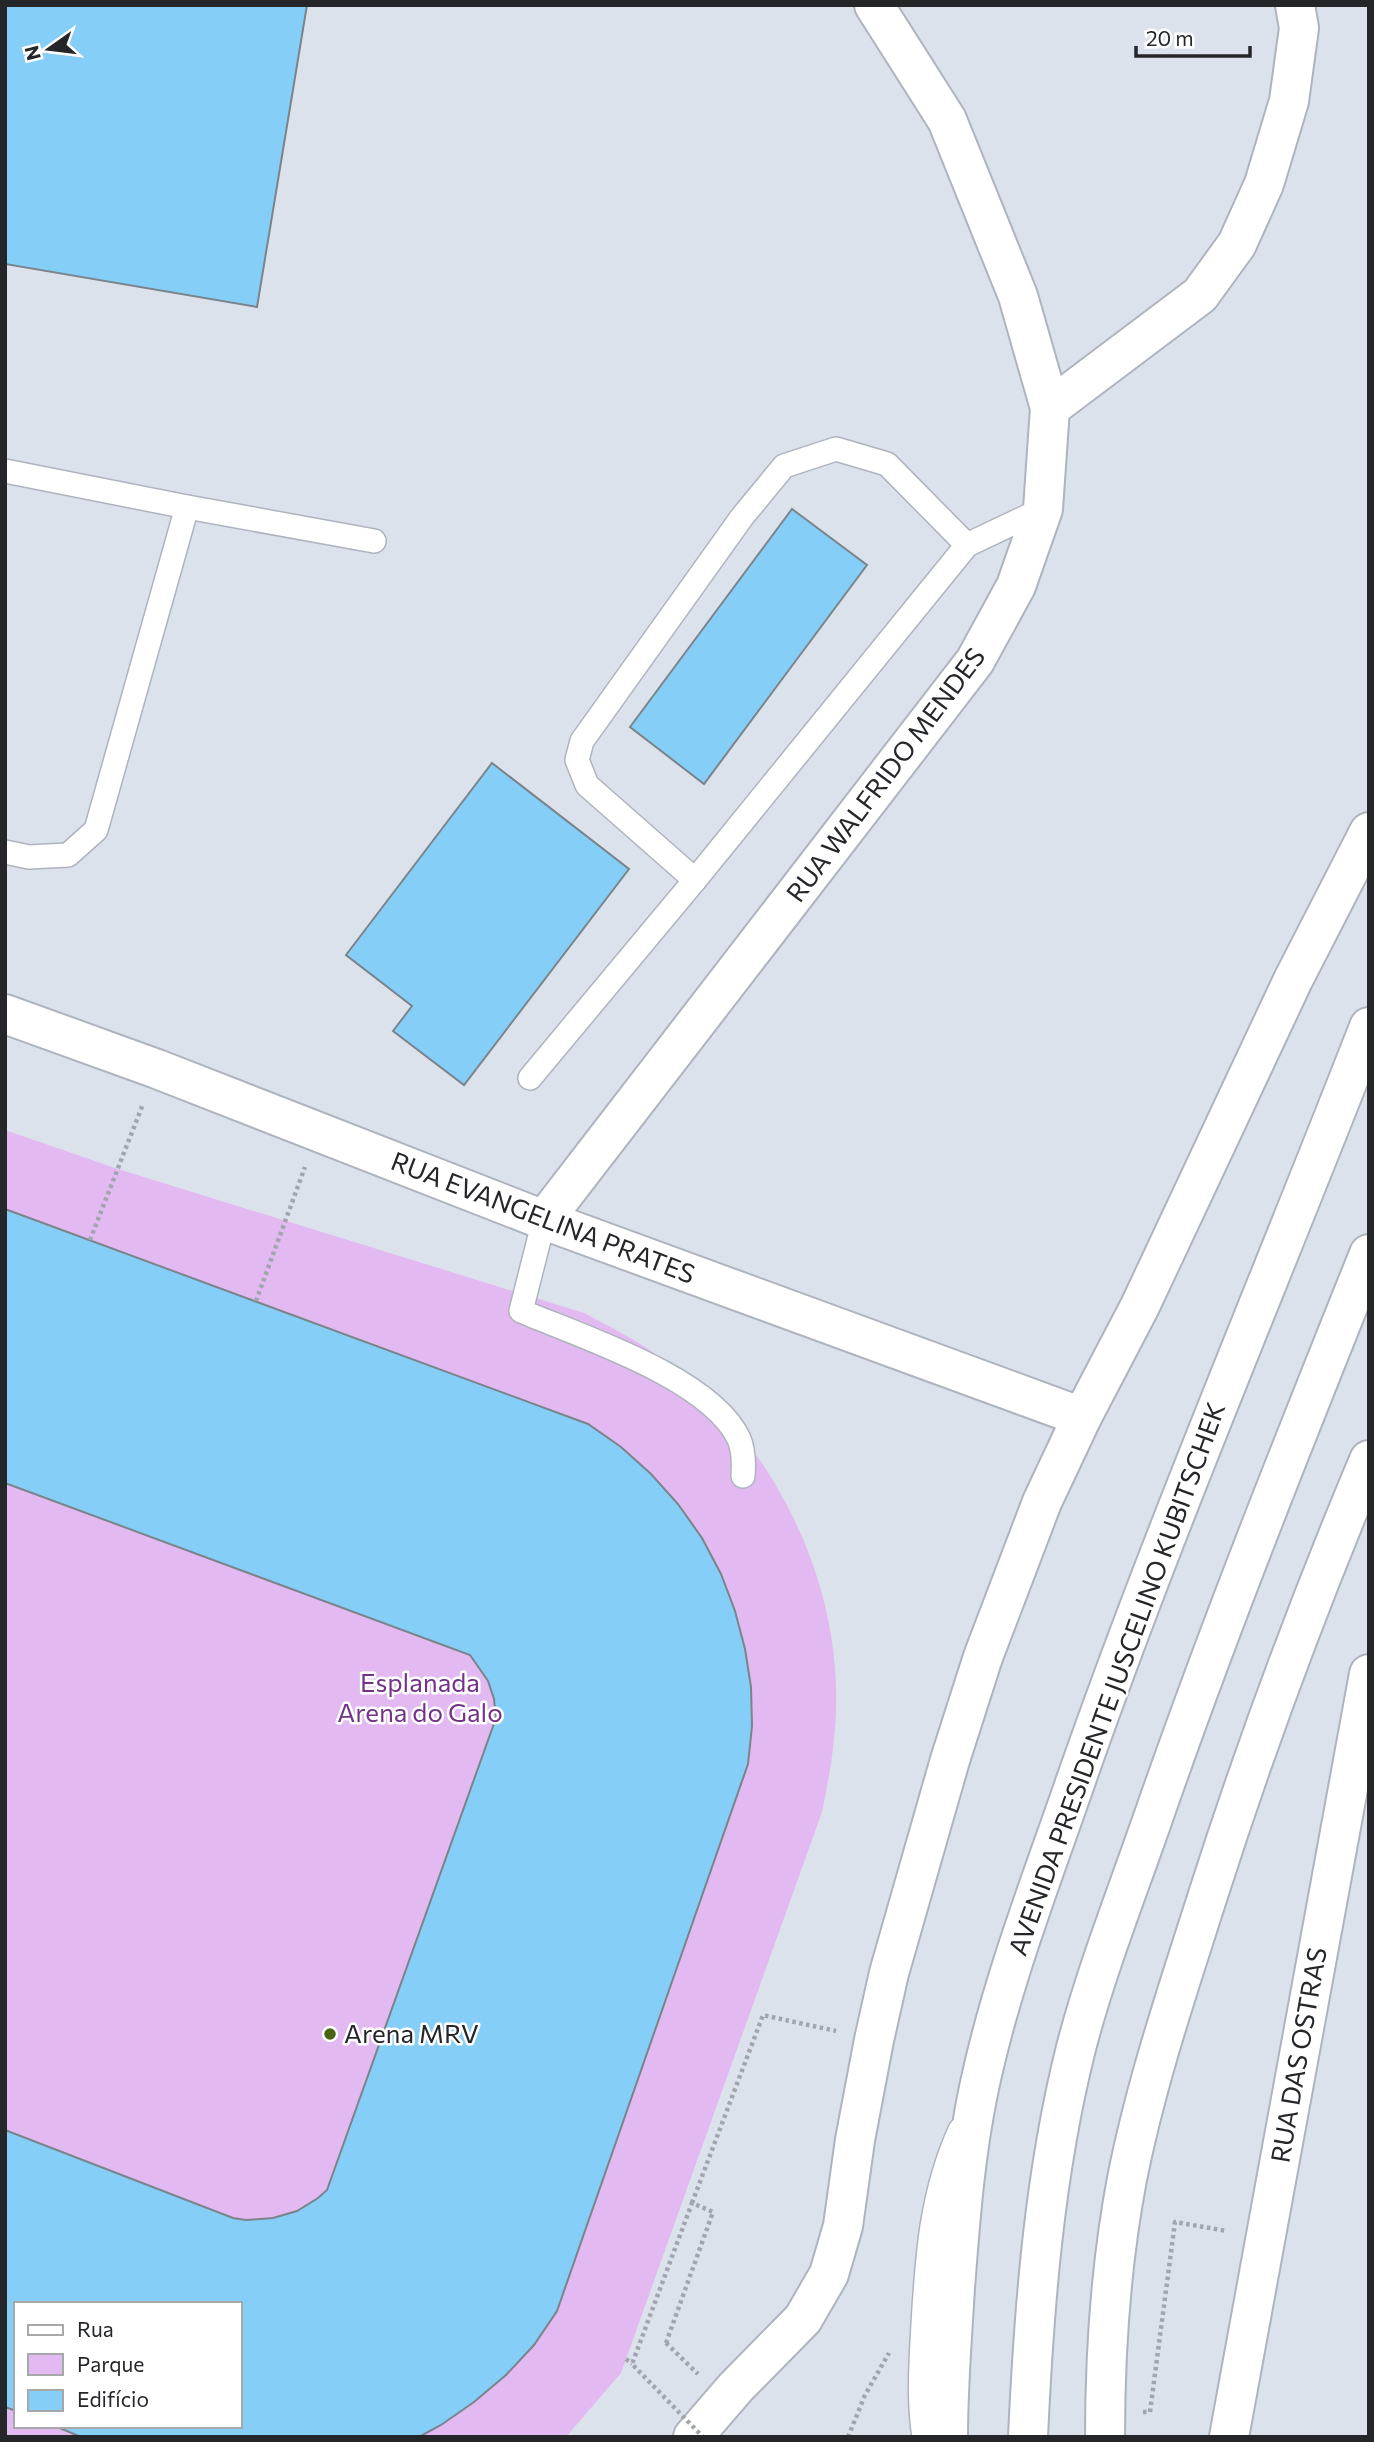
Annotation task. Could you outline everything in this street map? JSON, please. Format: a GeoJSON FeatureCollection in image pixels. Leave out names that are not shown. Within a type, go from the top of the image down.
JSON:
{"type":"FeatureCollection","features":[{"type":"Feature","properties":{"kind":"main road","name":"RUA WALFRIDO MENDES"},"geometry":{"type":"LineString","coordinates":[[544,1220],[975,661],[1016,586],[1043,509],[1051,408],[1018,296],[947,120],[874,5]]}},
{"type":"Feature","properties":{"kind":"main road"},"geometry":{"type":"LineString","coordinates":[[1051,408],[1200,295],[1237,244],[1264,184],[1289,101],[1299,28],[1295,5]]}},
{"type":"Feature","properties":{"kind":"main road"},"geometry":{"type":"LineString","coordinates":[[693,2437],[736,2387],[803,2319],[829,2274],[843,2226],[855,2140],[874,2039],[922,1857],[984,1657],[1042,1502],[1082,1417],[1140,1306],[1293,980],[1369,832]]}},
{"type":"Feature","properties":{"kind":"main road","name":"RUA EVANGELINA PRATES"},"geometry":{"type":"LineString","coordinates":[[5,1014],[157,1069],[544,1220],[1082,1417]]}},
{"type":"Feature","properties":{"kind":"main road","name":"AVENIDA PRESIDENTE JUSCELINO KUBITSCHEK"},"geometry":{"type":"LineString","coordinates":[[948,2437],[960,2216],[978,2089],[1012,1966],[1106,1692],[1189,1476],[1369,1027]]}},
{"type":"Feature","properties":{"kind":"main road"},"geometry":{"type":"LineString","coordinates":[[1028,2437],[1042,2250],[1057,2136],[1077,2046],[1110,1941],[1200,1683],[1369,1254]]}},
{"type":"Feature","properties":{"kind":"main road"},"geometry":{"type":"LineString","coordinates":[[1105,2437],[1115,2254],[1127,2179],[1163,2038],[1227,1836],[1310,1602],[1369,1460]]}},
{"type":"Feature","properties":{"kind":"main road","name":"RUA DAS OSTRAS"},"geometry":{"type":"LineString","coordinates":[[1229,2437],[1369,1674]]}},
{"type":"Feature","properties":{"kind":"lane"},"geometry":{"type":"LineString","coordinates":[[695,880],[587,785],[577,760],[582,741],[742,517],[784,466],[835,449],[887,464],[967,545]]}},
{"type":"Feature","properties":{"kind":"lane"},"geometry":{"type":"LineString","coordinates":[[5,471],[374,541]]}},
{"type":"Feature","properties":{"kind":"lane"},"geometry":{"type":"LineString","coordinates":[[5,852],[29,857],[68,855],[96,830],[187,507]]}},
{"type":"Feature","properties":{"kind":"lane"},"geometry":{"type":"LineString","coordinates":[[530,1078],[967,545],[1043,509]]}},
{"type":"Feature","properties":{"kind":"lane"},"geometry":{"type":"LineString","coordinates":[[544,1220],[521,1311],[645,1364],[693,1391],[723,1416],[738,1437],[744,1459],[743,1476]]}},
{"type":"Feature","properties":{"kind":"lane"},"geometry":{"type":"LineString","coordinates":[[924,2437],[920,2374],[925,2290],[935,2203],[943,2168],[978,2089]]}},
{"type":"Feature","properties":{"kind":"path"},"geometry":{"type":"LineString","coordinates":[[90,1240],[157,1069]]}},
{"type":"Feature","properties":{"kind":"path"},"geometry":{"type":"LineString","coordinates":[[256,1301],[318,1131]]}},
{"type":"Feature","properties":{"kind":"path"},"geometry":{"type":"LineString","coordinates":[[632,2364],[763,2015],[874,2039]]}},
{"type":"Feature","properties":{"kind":"path"},"geometry":{"type":"LineString","coordinates":[[666,2343],[713,2212],[692,2203]]}},
{"type":"Feature","properties":{"kind":"path"},"geometry":{"type":"LineString","coordinates":[[1140,2412],[1150,2412],[1175,2222],[1266,2237]]}},
{"type":"Feature","properties":{"kind":"path"},"geometry":{"type":"LineString","coordinates":[[848,2437],[865,2395],[892,2347]]}},
{"type":"Feature","properties":{"kind":"path"},"geometry":{"type":"LineString","coordinates":[[626,2359],[703,2437]]}},
{"type":"Feature","properties":{"kind":"green space","name":"Arena MRV"},"geometry":{"type":"Polygon","coordinates":[[[5,1130],[118,1169],[584,1313],[647,1348],[676,1370],[731,1423],[762,1464],[801,1534],[826,1609],[836,1688],[833,1749],[822,1812],[621,2373],[566,2437],[5,2437],[5,1130]]]}},
{"type":"Feature","properties":{"kind":"building"},"geometry":{"type":"Polygon","coordinates":[[[5,5],[307,5],[257,307],[5,264],[5,5]]]}},
{"type":"Feature","properties":{"kind":"building"},"geometry":{"type":"Polygon","coordinates":[[[792,509],[867,565],[704,784],[630,727],[792,509]]]}},
{"type":"Feature","properties":{"kind":"building"},"geometry":{"type":"Polygon","coordinates":[[[492,763],[629,869],[464,1085],[393,1031],[412,1006],[346,955],[492,763]]]}},
{"type":"Feature","properties":{"kind":"building","name":"Arena MRV"},"geometry":{"type":"Polygon","coordinates":[[[5,1209],[588,1424],[621,1447],[651,1474],[678,1504],[702,1538],[721,1574],[735,1611],[751,1687],[752,1726],[748,1764],[557,2311],[534,2345],[506,2375],[474,2402],[419,2437],[81,2437],[60,2428],[242,2428],[242,2302],[14,2302],[14,2410],[5,2407],[5,2130],[233,2218],[273,2218],[297,2211],[318,2198],[327,2190],[496,1718],[488,1681],[470,1655],[5,1483],[5,1209]]]}},
{"type":"Feature","properties":{"kind":"place","name":"Arena MRV"},"geometry":{"type":"Point","coordinates":[330,2034]}},
{"type":"Feature","properties":{"kind":"park label","name":"Esplanada Arena do Galo"},"geometry":{"type":"Point","coordinates":[420,1698]}}]}
